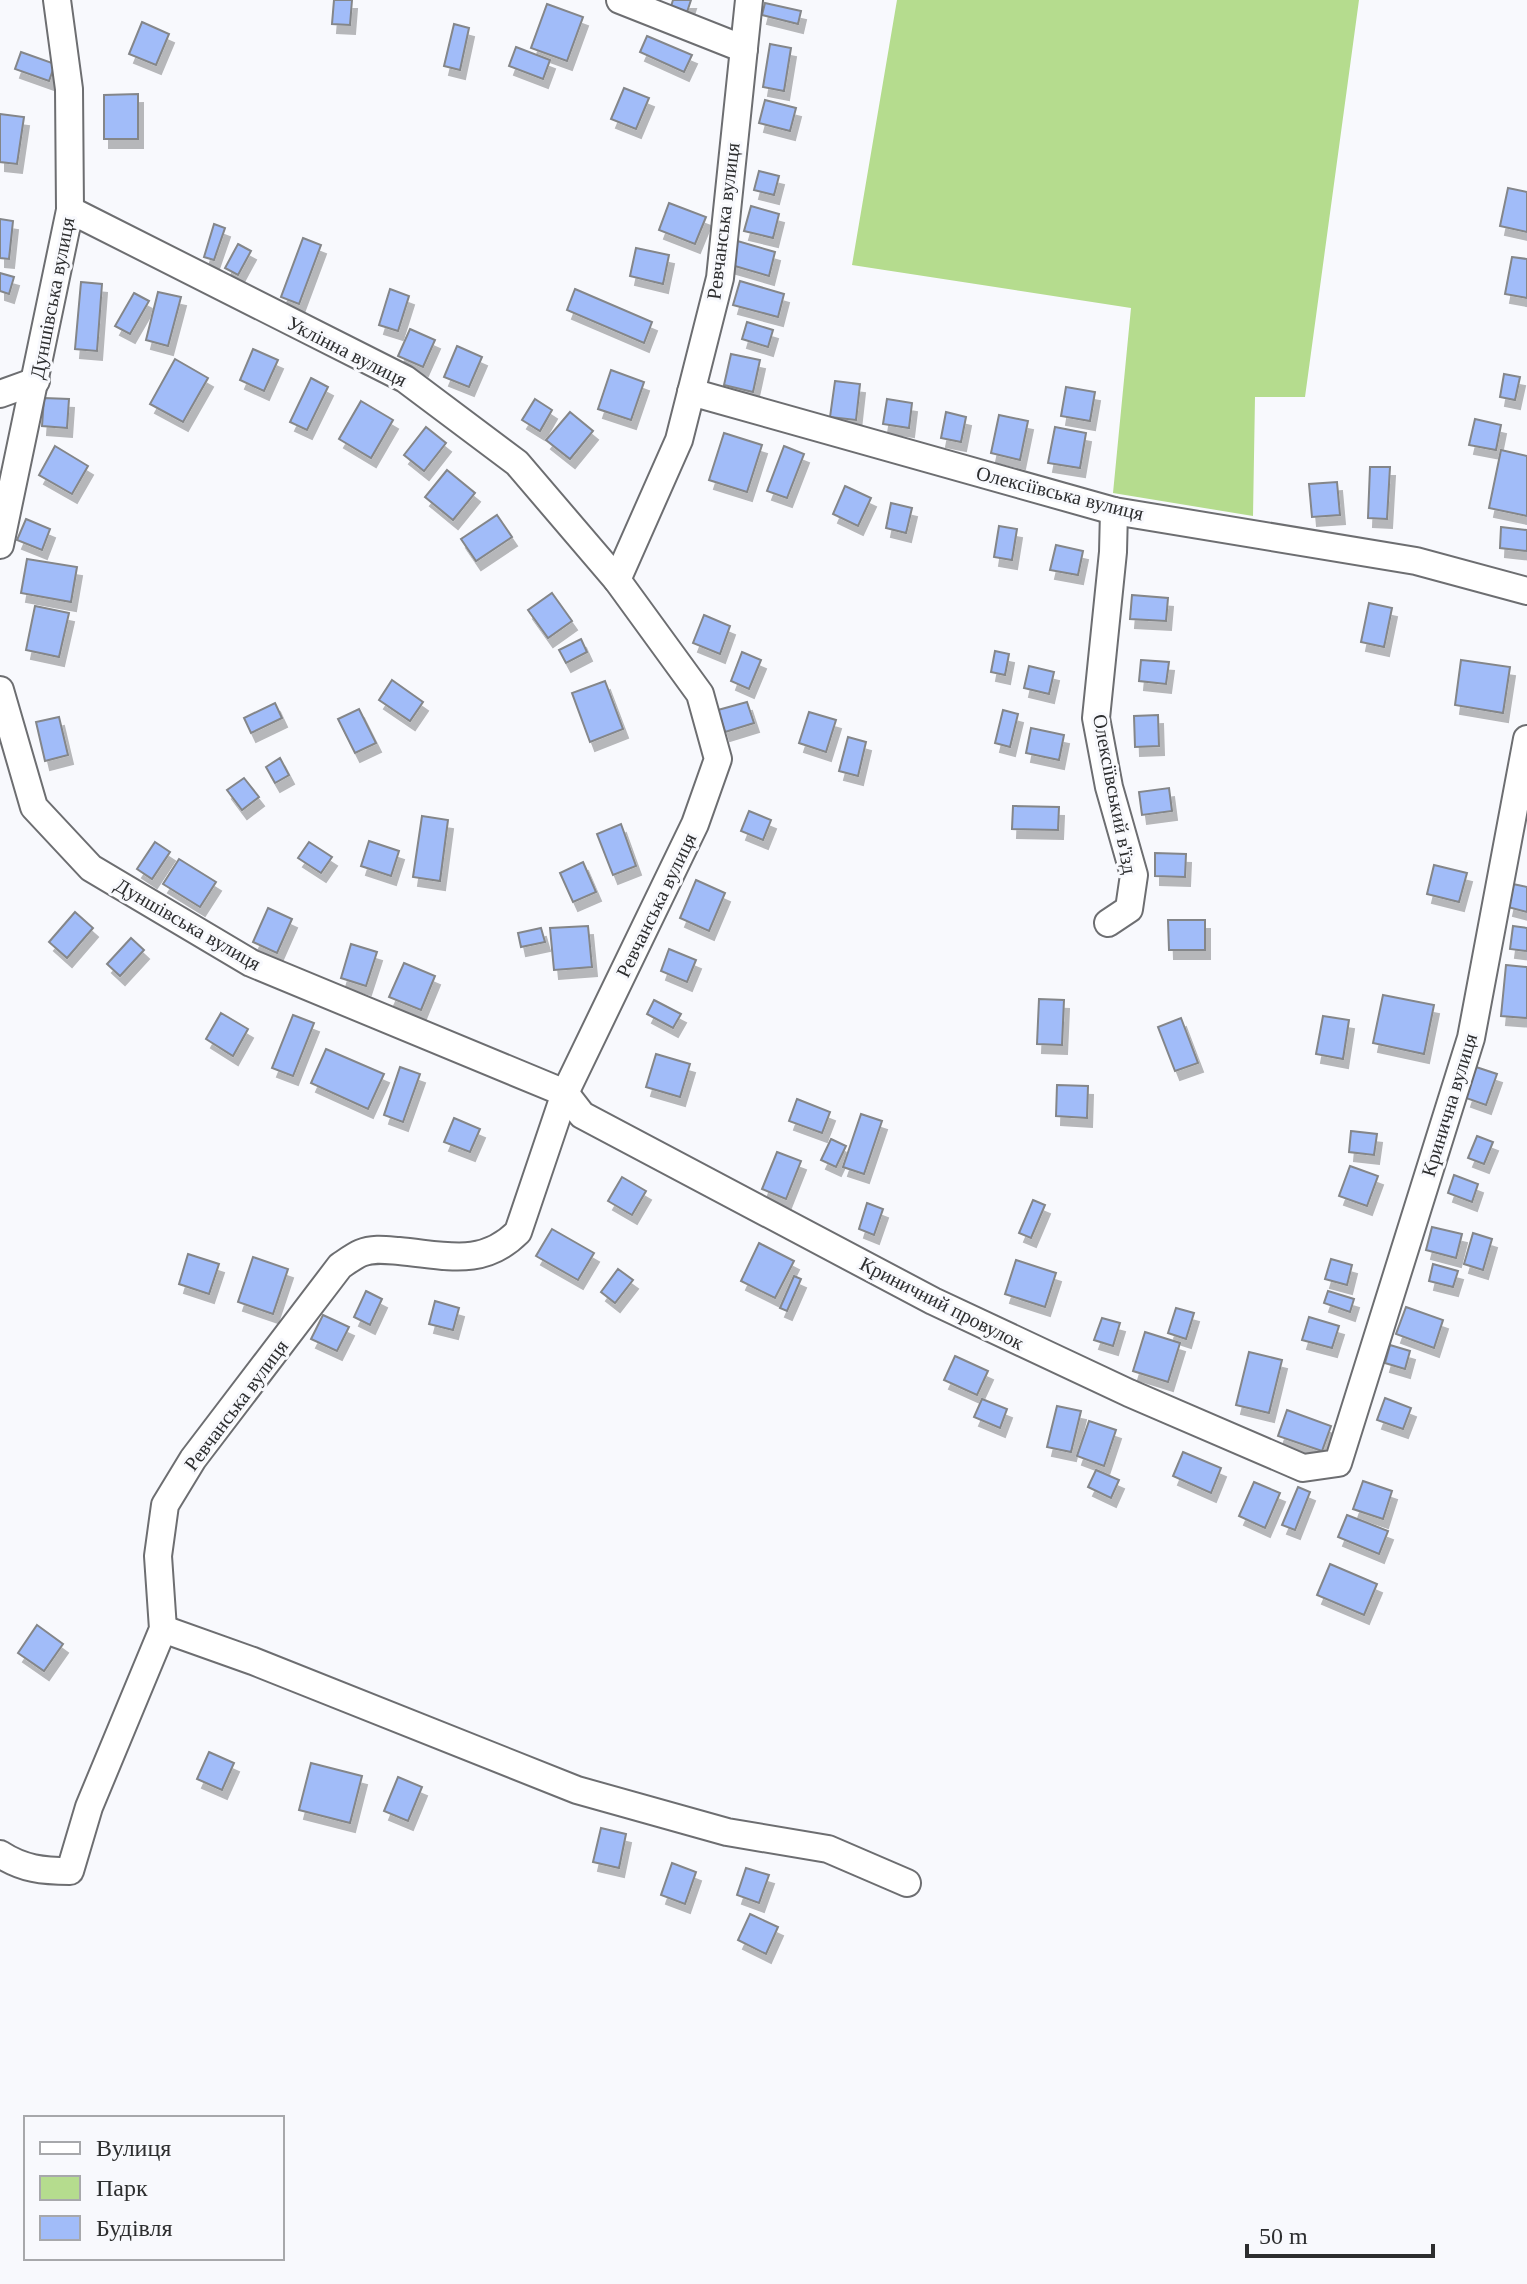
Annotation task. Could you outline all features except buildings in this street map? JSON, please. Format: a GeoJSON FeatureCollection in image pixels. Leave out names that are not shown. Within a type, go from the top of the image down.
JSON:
{"type":"FeatureCollection","features":[{"type":"Feature","properties":{"kind":"street","name":"Дуншівська вулиця"},"geometry":{"type":"LineString","coordinates":[[0,545],[70,210],[69,89],[57,0]]}},
{"type":"Feature","properties":{"kind":"street"},"geometry":{"type":"LineString","coordinates":[[620,0],[744,49]]}},
{"type":"Feature","properties":{"kind":"street","name":"Ревчанська вулиця"},"geometry":{"type":"LineString","coordinates":[[163,1629],[158,1556],[165,1505],[193,1459],[340,1266],[360,1253],[377,1249],[463,1257],[483,1255],[503,1247],[518,1232],[565,1093],[695,824],[718,759],[700,694],[617,580],[679,440],[720,278],[749,0]]}},
{"type":"Feature","properties":{"kind":"street","name":"Уклінна вулиця"},"geometry":{"type":"LineString","coordinates":[[70,210],[405,379],[517,463],[617,580]]}},
{"type":"Feature","properties":{"kind":"street"},"geometry":{"type":"LineString","coordinates":[[0,394],[36,381]]}},
{"type":"Feature","properties":{"kind":"street","name":"Олексіївська вулиця"},"geometry":{"type":"LineString","coordinates":[[691,392],[1114,511],[1416,561],[1527,591]]}},
{"type":"Feature","properties":{"kind":"street","name":"Олексіївський в'їзд"},"geometry":{"type":"LineString","coordinates":[[1108,923],[1129,909],[1134,875],[1109,787],[1096,718],[1113,552],[1114,511]]}},
{"type":"Feature","properties":{"kind":"street","name":"Дуншівська вулиця"},"geometry":{"type":"LineString","coordinates":[[0,690],[34,807],[91,868],[251,963],[565,1093]]}},
{"type":"Feature","properties":{"kind":"street","name":"Кринична вулиця"},"geometry":{"type":"LineString","coordinates":[[1338,1463],[1471,1038],[1527,739]]}},
{"type":"Feature","properties":{"kind":"street","name":"Криничний провулок"},"geometry":{"type":"LineString","coordinates":[[565,1093],[582,1115],[933,1301],[1129,1393],[1303,1468],[1338,1463]]}},
{"type":"Feature","properties":{"kind":"street"},"geometry":{"type":"LineString","coordinates":[[0,1854],[17,1865],[42,1871],[70,1871],[89,1807],[163,1629],[268,1667],[577,1790],[727,1832],[828,1849],[907,1883]]}},
{"type":"Feature","properties":{"kind":"green space"},"geometry":{"type":"Polygon","coordinates":[[[897,0],[1359,0],[1305,397],[1255,397],[1253,516],[1113,493],[1131,308],[852,265],[897,0]]]}}]}
